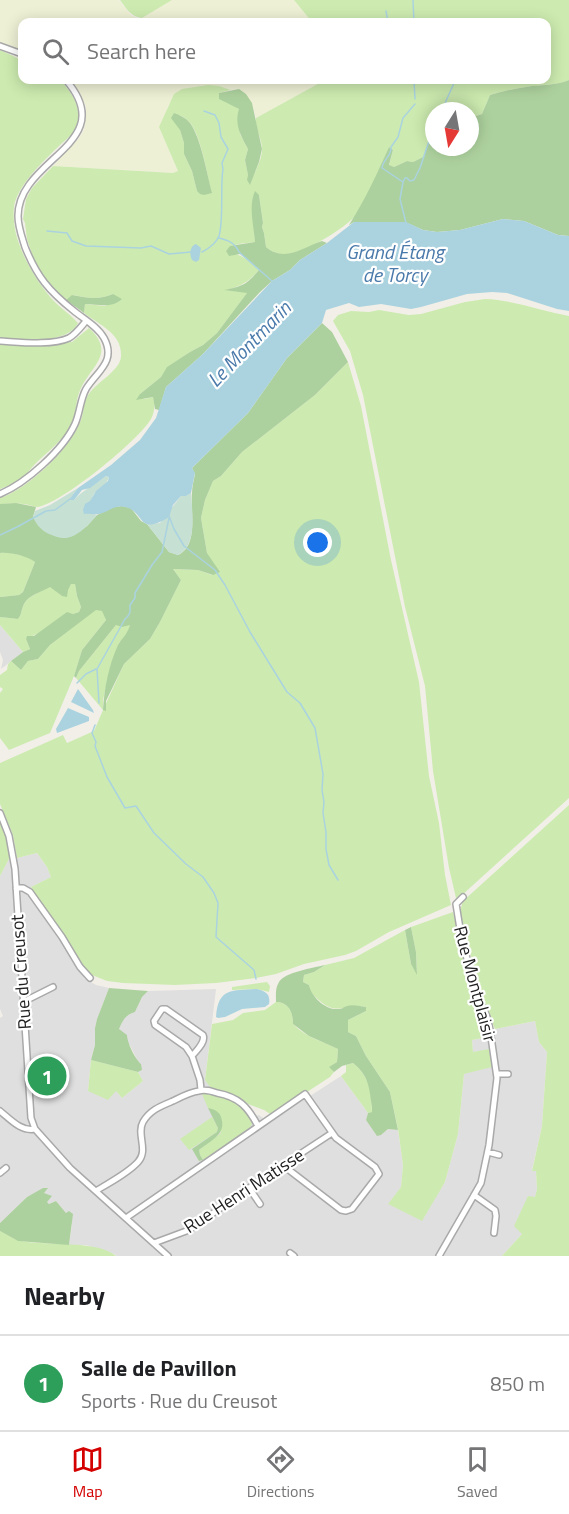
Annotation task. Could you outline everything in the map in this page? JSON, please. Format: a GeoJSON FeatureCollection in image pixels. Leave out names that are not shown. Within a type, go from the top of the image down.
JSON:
{"type":"FeatureCollection","features":[{"type":"Feature","properties":{"kind":"street"},"geometry":{"type":"LineString","coordinates":[[0,46],[18,53]]}},
{"type":"Feature","properties":{"kind":"street"},"geometry":{"type":"LineString","coordinates":[[0,494],[18,485],[45,462],[69,436],[76,422],[84,394],[89,384],[102,371],[108,354],[101,333],[54,294],[41,280],[24,242],[18,216],[22,198],[32,181],[73,139],[80,128],[82,117],[80,102],[69,84]]}},
{"type":"Feature","properties":{"kind":"street"},"geometry":{"type":"LineString","coordinates":[[0,340],[35,342],[64,339],[74,335],[86,321]]}},
{"type":"Feature","properties":{"kind":"street","name":"Rue du Creusot"},"geometry":{"type":"LineString","coordinates":[[0,813],[9,836],[16,888],[31,1118],[35,1129]]}},
{"type":"Feature","properties":{"kind":"street"},"geometry":{"type":"LineString","coordinates":[[16,888],[23,888],[33,896],[80,967],[90,978]]}},
{"type":"Feature","properties":{"kind":"street","name":"Rue Montplaisir"},"geometry":{"type":"LineString","coordinates":[[438,1256],[481,1183],[488,1152],[497,1074],[489,1023],[475,991],[459,923],[456,904],[463,897]]}},
{"type":"Feature","properties":{"kind":"street"},"geometry":{"type":"LineString","coordinates":[[23,1002],[52,987]]}},
{"type":"Feature","properties":{"kind":"street"},"geometry":{"type":"LineString","coordinates":[[192,1056],[203,1041],[203,1035],[166,1009],[162,1009],[154,1021],[155,1025],[186,1047],[192,1056],[201,1090]]}},
{"type":"Feature","properties":{"kind":"street"},"geometry":{"type":"LineString","coordinates":[[497,1074],[508,1074]]}},
{"type":"Feature","properties":{"kind":"street"},"geometry":{"type":"LineString","coordinates":[[96,1191],[120,1176],[141,1158],[143,1147],[141,1126],[149,1114],[184,1095],[201,1090],[222,1094],[241,1102],[258,1126]]}},
{"type":"Feature","properties":{"kind":"street"},"geometry":{"type":"LineString","coordinates":[[126,1218],[305,1094],[336,1138],[375,1167],[379,1174],[346,1212],[289,1170],[285,1164]]}},
{"type":"Feature","properties":{"kind":"street"},"geometry":{"type":"LineString","coordinates":[[0,1111],[23,1129],[32,1131],[35,1129],[70,1168],[168,1256]]}},
{"type":"Feature","properties":{"kind":"street","name":"Rue Henri Matisse"},"geometry":{"type":"LineString","coordinates":[[154,1243],[189,1230],[332,1133]]}},
{"type":"Feature","properties":{"kind":"street"},"geometry":{"type":"LineString","coordinates":[[488,1152],[499,1155]]}},
{"type":"Feature","properties":{"kind":"street"},"geometry":{"type":"LineString","coordinates":[[0,1173],[6,1168]]}},
{"type":"Feature","properties":{"kind":"street"},"geometry":{"type":"LineString","coordinates":[[249,1188],[260,1204]]}},
{"type":"Feature","properties":{"kind":"street"},"geometry":{"type":"LineString","coordinates":[[474,1195],[495,1210],[494,1233]]}},
{"type":"Feature","properties":{"kind":"shaded area"},"geometry":{"type":"Polygon","coordinates":[[[0,625],[23,652],[1,669],[3,660],[0,652],[0,625]]]}},
{"type":"Feature","properties":{"kind":"shaded area"},"geometry":{"type":"Polygon","coordinates":[[[37,853],[51,877],[31,887],[83,968],[84,978],[96,985],[109,988],[95,1028],[95,1045],[88,1091],[116,1091],[122,1098],[143,1081],[138,1072],[142,1070],[119,1029],[127,1015],[135,1012],[142,997],[148,991],[216,989],[205,1080],[237,1096],[248,1104],[256,1116],[259,1115],[264,1119],[305,1090],[310,1096],[341,1076],[368,1113],[366,1120],[381,1135],[388,1129],[398,1130],[403,1165],[401,1187],[389,1204],[421,1220],[445,1182],[458,1134],[464,1074],[473,1053],[472,1040],[488,1037],[495,1029],[535,1021],[539,1042],[547,1052],[542,1126],[532,1170],[536,1171],[537,1189],[535,1198],[528,1196],[522,1234],[502,1256],[116,1256],[86,1245],[69,1245],[72,1225],[56,1201],[49,1204],[47,1202],[47,1195],[44,1193],[47,1188],[27,1197],[0,1223],[0,1018],[3,1016],[0,1009],[0,876],[10,857],[17,858],[37,853]]]}},
{"type":"Feature","properties":{"kind":"green space"},"geometry":{"type":"Polygon","coordinates":[[[0,0],[118,0],[136,18],[18,18],[18,50],[0,42],[0,0]]]}},
{"type":"Feature","properties":{"kind":"green space"},"geometry":{"type":"Polygon","coordinates":[[[120,0],[172,0],[142,18],[132,14],[120,0]]]}},
{"type":"Feature","properties":{"kind":"green space"},"geometry":{"type":"Polygon","coordinates":[[[172,0],[294,0],[309,18],[142,18],[172,0]]]}},
{"type":"Feature","properties":{"kind":"green space"},"geometry":{"type":"Polygon","coordinates":[[[294,0],[569,0],[569,80],[555,84],[532,86],[490,95],[482,114],[479,115],[479,102],[425,102],[425,152],[423,157],[413,162],[407,161],[394,167],[389,166],[393,150],[389,147],[361,208],[351,220],[334,233],[294,253],[273,252],[266,247],[259,195],[253,196],[255,242],[236,245],[226,251],[244,258],[259,270],[245,283],[227,290],[248,292],[217,333],[203,345],[168,367],[161,377],[140,394],[144,399],[153,397],[154,403],[151,419],[144,429],[116,456],[80,484],[48,504],[37,507],[27,504],[0,504],[0,498],[35,477],[68,443],[76,431],[90,392],[117,367],[121,356],[118,341],[114,335],[84,313],[85,304],[106,306],[113,294],[93,298],[73,295],[66,300],[42,274],[33,257],[23,219],[26,199],[32,188],[53,166],[173,173],[178,171],[159,127],[174,94],[182,89],[208,85],[231,90],[219,93],[239,109],[240,134],[248,149],[245,160],[250,184],[262,152],[256,118],[318,84],[551,84],[551,18],[309,18],[294,0]],[[179,115],[184,154],[192,171],[197,191],[211,193],[204,157],[191,124],[179,115]]]}},
{"type":"Feature","properties":{"kind":"green space"},"geometry":{"type":"Polygon","coordinates":[[[0,50],[18,58],[18,84],[64,84],[72,94],[77,106],[77,124],[70,136],[40,165],[20,190],[14,207],[14,220],[16,234],[30,268],[51,298],[78,323],[64,335],[54,338],[31,340],[0,338],[0,50]]]}},
{"type":"Feature","properties":{"kind":"green space"},"geometry":{"type":"Polygon","coordinates":[[[569,80],[569,236],[558,235],[524,221],[503,219],[460,230],[437,232],[423,230],[405,222],[354,222],[349,225],[389,147],[393,150],[389,165],[394,167],[407,161],[413,162],[423,157],[425,152],[425,156],[479,156],[479,115],[482,114],[490,95],[532,86],[569,80]]]}},
{"type":"Feature","properties":{"kind":"green space"},"geometry":{"type":"Polygon","coordinates":[[[73,84],[318,84],[256,118],[252,103],[239,89],[231,90],[219,86],[168,105],[159,127],[178,171],[174,173],[53,166],[84,130],[86,106],[73,84]]]}},
{"type":"Feature","properties":{"kind":"green space"},"geometry":{"type":"Polygon","coordinates":[[[239,89],[252,103],[262,149],[250,185],[247,180],[245,160],[248,149],[238,125],[239,109],[219,99],[219,93],[239,89]]]}},
{"type":"Feature","properties":{"kind":"green space"},"geometry":{"type":"Polygon","coordinates":[[[174,113],[187,120],[194,130],[212,193],[204,195],[197,191],[192,171],[184,154],[184,143],[180,130],[171,118],[174,113]]]}},
{"type":"Feature","properties":{"kind":"green space"},"geometry":{"type":"Polygon","coordinates":[[[255,191],[259,195],[266,247],[273,252],[287,254],[322,241],[327,243],[300,260],[260,292],[203,354],[166,387],[159,410],[155,409],[153,397],[136,400],[161,377],[167,367],[203,345],[217,333],[247,293],[224,290],[244,284],[259,270],[240,254],[229,256],[226,251],[230,246],[255,242],[252,210],[255,191]]]}},
{"type":"Feature","properties":{"kind":"green space"},"geometry":{"type":"Polygon","coordinates":[[[113,294],[122,299],[109,305],[85,304],[84,313],[66,300],[72,295],[93,298],[113,294]]]}},
{"type":"Feature","properties":{"kind":"green space"},"geometry":{"type":"Polygon","coordinates":[[[485,299],[569,316],[569,798],[461,896],[456,898],[433,771],[425,686],[405,607],[363,395],[350,351],[333,321],[338,315],[351,311],[379,310],[409,315],[421,314],[485,299]]]}},
{"type":"Feature","properties":{"kind":"green space"},"geometry":{"type":"Polygon","coordinates":[[[322,323],[332,332],[348,362],[315,395],[242,452],[221,476],[213,481],[201,518],[207,553],[220,572],[213,575],[198,570],[173,569],[181,580],[150,639],[124,664],[106,701],[106,711],[103,710],[110,668],[118,645],[130,625],[122,627],[116,625],[79,671],[76,678],[74,676],[82,650],[106,620],[102,611],[96,610],[50,645],[38,659],[28,661],[21,670],[11,661],[30,649],[27,636],[34,636],[67,612],[73,614],[79,612],[81,607],[75,584],[71,584],[67,597],[50,587],[26,601],[18,619],[0,617],[0,597],[19,595],[23,592],[35,562],[18,555],[0,553],[0,504],[16,503],[36,507],[33,517],[63,538],[74,535],[97,515],[113,507],[131,508],[169,552],[178,555],[185,550],[191,536],[192,490],[195,474],[192,468],[248,413],[287,358],[322,323]]]}},
{"type":"Feature","properties":{"kind":"green space"},"geometry":{"type":"Polygon","coordinates":[[[89,328],[101,345],[101,352],[79,392],[72,424],[61,440],[23,477],[0,489],[0,344],[39,345],[72,342],[89,328]]]}},
{"type":"Feature","properties":{"kind":"green space"},"geometry":{"type":"Polygon","coordinates":[[[348,362],[361,406],[391,560],[419,682],[429,776],[439,823],[451,905],[389,932],[356,951],[256,978],[175,985],[123,983],[107,981],[92,975],[83,968],[31,887],[51,877],[47,867],[37,853],[17,858],[13,835],[0,804],[0,763],[63,735],[67,743],[94,731],[124,664],[150,639],[160,622],[181,580],[173,569],[198,570],[212,575],[201,518],[213,481],[221,476],[242,452],[315,395],[348,362]]]}},
{"type":"Feature","properties":{"kind":"green space"},"geometry":{"type":"Polygon","coordinates":[[[106,476],[109,477],[104,486],[94,493],[92,498],[90,513],[97,515],[78,534],[59,538],[41,529],[33,517],[35,511],[78,488],[71,497],[74,500],[106,476]]]}},
{"type":"Feature","properties":{"kind":"green space"},"geometry":{"type":"Polygon","coordinates":[[[191,493],[193,518],[191,536],[189,544],[178,555],[169,552],[147,524],[160,523],[181,496],[191,493]]]}},
{"type":"Feature","properties":{"kind":"green space"},"geometry":{"type":"Polygon","coordinates":[[[6,552],[29,557],[35,562],[23,592],[19,595],[0,597],[0,553],[6,552]]]}},
{"type":"Feature","properties":{"kind":"green space"},"geometry":{"type":"Polygon","coordinates":[[[71,584],[75,584],[81,607],[79,612],[67,613],[41,632],[26,639],[30,649],[23,652],[0,625],[0,617],[18,619],[24,604],[32,596],[50,586],[62,596],[71,584]]]}},
{"type":"Feature","properties":{"kind":"green space"},"geometry":{"type":"Polygon","coordinates":[[[96,609],[103,611],[106,620],[82,650],[74,676],[50,733],[9,750],[0,738],[0,693],[3,689],[0,687],[0,675],[7,670],[11,661],[21,670],[28,661],[38,659],[50,645],[96,609]]]}},
{"type":"Feature","properties":{"kind":"green space"},"geometry":{"type":"Polygon","coordinates":[[[116,625],[131,625],[126,636],[119,643],[111,665],[103,710],[76,678],[79,671],[116,625]]]}},
{"type":"Feature","properties":{"kind":"green space"},"geometry":{"type":"Polygon","coordinates":[[[569,805],[569,1256],[502,1256],[522,1234],[514,1226],[528,1196],[535,1197],[537,1189],[536,1171],[532,1171],[542,1126],[547,1052],[539,1042],[535,1021],[495,1029],[480,994],[460,911],[463,901],[569,805]]]}},
{"type":"Feature","properties":{"kind":"green space"},"geometry":{"type":"Polygon","coordinates":[[[0,821],[10,857],[0,876],[0,821]]]}},
{"type":"Feature","properties":{"kind":"green space"},"geometry":{"type":"Polygon","coordinates":[[[453,912],[472,991],[484,1020],[488,1037],[472,1040],[473,1052],[489,1049],[492,1067],[464,1074],[458,1134],[445,1182],[422,1221],[388,1204],[401,1187],[403,1165],[390,1092],[366,1056],[356,1036],[348,1032],[348,1020],[366,1011],[366,1007],[353,1006],[337,1009],[326,1006],[311,992],[309,985],[303,982],[304,975],[325,965],[354,958],[405,930],[411,964],[417,973],[411,927],[453,912]]]}},
{"type":"Feature","properties":{"kind":"green space"},"geometry":{"type":"Polygon","coordinates":[[[411,927],[416,952],[417,975],[411,964],[405,930],[411,927]]]}},
{"type":"Feature","properties":{"kind":"green space"},"geometry":{"type":"Polygon","coordinates":[[[325,965],[304,975],[303,982],[309,985],[323,1005],[332,1009],[342,1009],[351,1005],[366,1007],[366,1011],[348,1020],[348,1032],[356,1036],[366,1056],[390,1092],[398,1130],[388,1129],[377,1136],[366,1120],[368,1113],[372,1112],[372,1107],[369,1088],[362,1073],[353,1063],[342,1066],[334,1072],[329,1067],[337,1062],[338,1049],[309,1036],[293,1024],[287,1006],[276,1002],[277,987],[282,979],[300,971],[325,965]]]}},
{"type":"Feature","properties":{"kind":"green space"},"geometry":{"type":"Polygon","coordinates":[[[267,982],[270,986],[269,992],[257,989],[232,990],[232,987],[267,982]]]}},
{"type":"Feature","properties":{"kind":"green space"},"geometry":{"type":"Polygon","coordinates":[[[109,988],[148,991],[142,997],[135,1012],[125,1018],[119,1029],[127,1035],[128,1042],[141,1064],[142,1070],[138,1072],[91,1060],[97,1019],[109,988]]]}},
{"type":"Feature","properties":{"kind":"green space"},"geometry":{"type":"Polygon","coordinates":[[[276,1002],[287,1006],[291,1012],[293,1024],[308,1036],[338,1049],[337,1062],[330,1067],[334,1072],[330,1077],[307,1092],[305,1090],[270,1114],[237,1096],[210,1087],[205,1080],[212,1024],[233,1020],[243,1013],[265,1010],[276,1002]]]}},
{"type":"Feature","properties":{"kind":"green space"},"geometry":{"type":"Polygon","coordinates":[[[91,1060],[138,1072],[143,1081],[122,1098],[116,1091],[108,1100],[88,1091],[91,1060]]]}},
{"type":"Feature","properties":{"kind":"green space"},"geometry":{"type":"Polygon","coordinates":[[[353,1063],[363,1073],[368,1084],[372,1112],[368,1113],[341,1076],[346,1072],[346,1065],[353,1063]]]}},
{"type":"Feature","properties":{"kind":"green space"},"geometry":{"type":"Polygon","coordinates":[[[202,1094],[233,1101],[245,1110],[252,1124],[249,1129],[203,1160],[199,1150],[221,1133],[213,1110],[208,1108],[202,1094]]]}},
{"type":"Feature","properties":{"kind":"green space"},"geometry":{"type":"Polygon","coordinates":[[[208,1108],[219,1113],[222,1126],[219,1134],[199,1150],[203,1160],[199,1161],[192,1149],[217,1132],[218,1128],[208,1108]]]}},
{"type":"Feature","properties":{"kind":"green space"},"geometry":{"type":"Polygon","coordinates":[[[212,1117],[218,1128],[217,1132],[189,1150],[180,1139],[212,1117]]]}},
{"type":"Feature","properties":{"kind":"green space"},"geometry":{"type":"Polygon","coordinates":[[[43,1188],[48,1188],[44,1193],[52,1196],[47,1202],[49,1204],[56,1201],[66,1213],[69,1211],[73,1214],[69,1245],[18,1241],[0,1231],[0,1223],[27,1197],[43,1188]]]}},
{"type":"Feature","properties":{"kind":"green space"},"geometry":{"type":"Polygon","coordinates":[[[0,1231],[21,1241],[85,1246],[108,1251],[116,1256],[0,1256],[0,1231]]]}},
{"type":"Feature","properties":{"kind":"water","name":"Grand Étang de Torcy"},"geometry":{"type":"Polygon","coordinates":[[[503,219],[524,221],[558,235],[569,236],[569,311],[507,293],[492,292],[467,294],[411,309],[381,304],[359,307],[349,303],[326,310],[322,323],[287,358],[248,413],[192,468],[195,473],[191,493],[181,496],[173,505],[169,517],[159,522],[146,524],[131,509],[121,506],[102,513],[84,514],[85,504],[108,481],[109,477],[106,476],[90,488],[82,490],[74,500],[70,500],[78,488],[111,465],[140,440],[156,418],[166,387],[203,354],[272,281],[354,222],[406,222],[423,230],[437,232],[460,230],[503,219]]]}},
{"type":"Feature","properties":{"kind":"water"},"geometry":{"type":"Polygon","coordinates":[[[196,244],[201,248],[199,260],[196,262],[192,260],[190,253],[192,246],[196,244]]]}},
{"type":"Feature","properties":{"kind":"water"},"geometry":{"type":"Polygon","coordinates":[[[78,689],[93,710],[94,713],[71,702],[78,689]]]}},
{"type":"Feature","properties":{"kind":"water"},"geometry":{"type":"Polygon","coordinates":[[[68,708],[89,717],[89,721],[57,733],[56,729],[68,708]]]}},
{"type":"Feature","properties":{"kind":"water"},"geometry":{"type":"Polygon","coordinates":[[[257,989],[268,995],[269,1004],[265,1007],[242,1009],[225,1017],[216,1017],[220,1000],[228,992],[257,989]]]}},
{"type":"Feature","properties":{"kind":"waterway"},"geometry":{"type":"LineString","coordinates":[[413,0],[414,18]]}},
{"type":"Feature","properties":{"kind":"waterway"},"geometry":{"type":"LineString","coordinates":[[386,11],[387,18]]}},
{"type":"Feature","properties":{"kind":"waterway"},"geometry":{"type":"LineString","coordinates":[[414,84],[415,99]]}},
{"type":"Feature","properties":{"kind":"waterway"},"geometry":{"type":"LineString","coordinates":[[446,102],[454,84]]}},
{"type":"Feature","properties":{"kind":"waterway"},"geometry":{"type":"LineString","coordinates":[[406,223],[400,199],[403,182],[382,168],[398,137],[403,118],[415,104]]}},
{"type":"Feature","properties":{"kind":"waterway"},"geometry":{"type":"LineString","coordinates":[[202,252],[212,246],[219,236],[222,163],[228,149],[221,137],[215,115],[204,111]]}},
{"type":"Feature","properties":{"kind":"waterway"},"geometry":{"type":"LineString","coordinates":[[403,182],[405,178],[410,181],[414,180],[425,153]]}},
{"type":"Feature","properties":{"kind":"waterway"},"geometry":{"type":"LineString","coordinates":[[47,231],[67,233],[72,241],[86,246],[141,248],[151,246],[169,254],[191,252]]}},
{"type":"Feature","properties":{"kind":"waterway"},"geometry":{"type":"LineString","coordinates":[[219,238],[233,244],[272,281]]}},
{"type":"Feature","properties":{"kind":"waterway","name":"Le Montmarin"},"geometry":{"type":"LineString","coordinates":[[0,535],[46,511],[55,510],[70,499]]}},
{"type":"Feature","properties":{"kind":"waterway"},"geometry":{"type":"LineString","coordinates":[[169,516],[184,546],[215,570],[287,692],[300,703],[315,728],[323,774],[326,849],[329,865],[338,880]]}},
{"type":"Feature","properties":{"kind":"waterway"},"geometry":{"type":"LineString","coordinates":[[99,703],[97,669],[129,614],[135,593],[162,552],[169,518]]}},
{"type":"Feature","properties":{"kind":"waterway"},"geometry":{"type":"LineString","coordinates":[[77,683],[86,674],[96,669]]}},
{"type":"Feature","properties":{"kind":"waterway"},"geometry":{"type":"LineString","coordinates":[[95,725],[92,733],[96,742],[95,746],[107,777],[125,808],[136,806],[154,833],[203,877],[218,903],[216,937],[254,970],[256,979]]}},
{"type":"Feature","properties":{"kind":"place","name":"Salle de Pavillon"},"geometry":{"type":"Point","coordinates":[47,1076]}}]}
